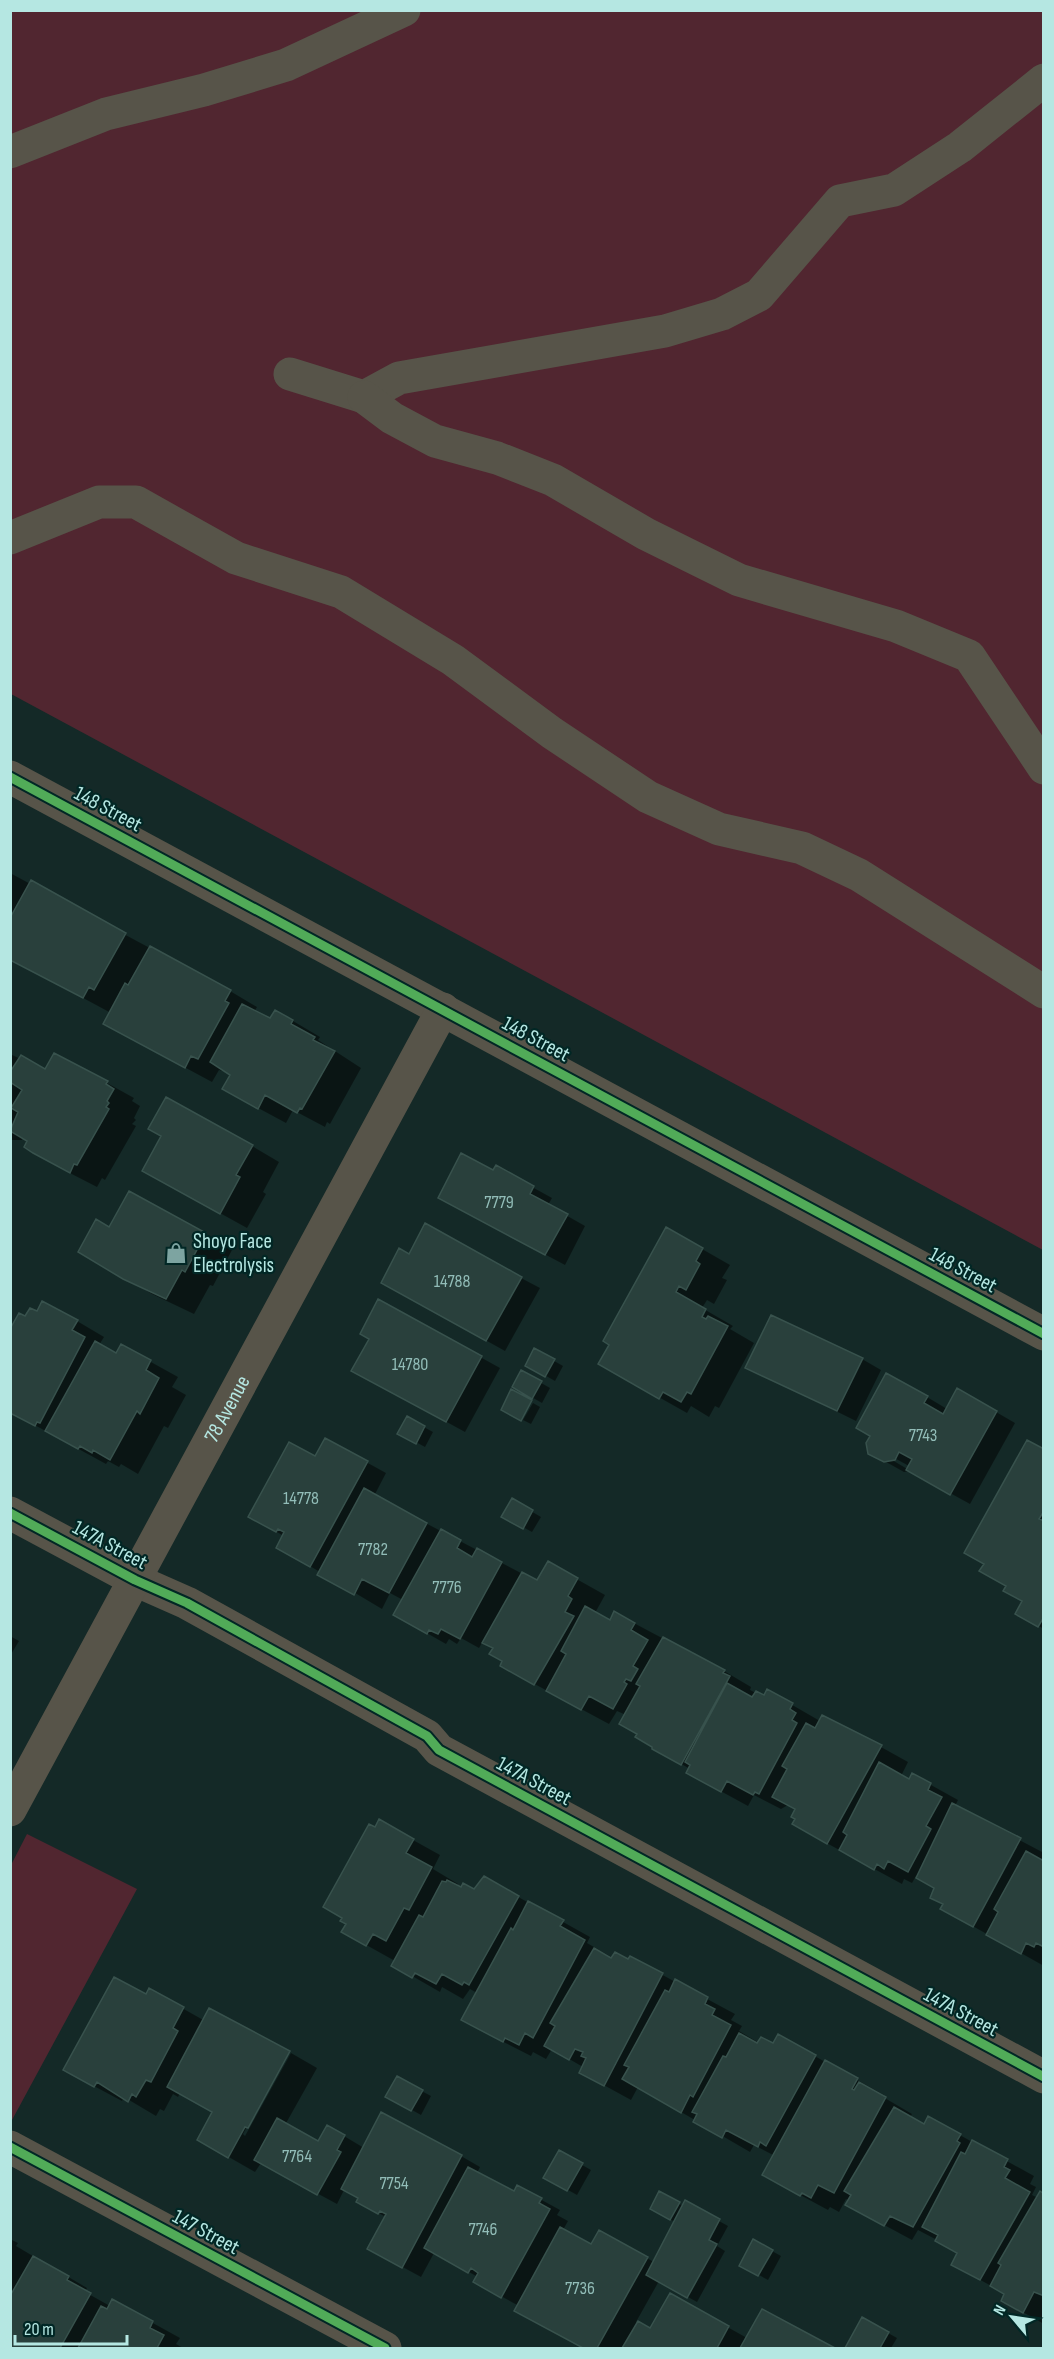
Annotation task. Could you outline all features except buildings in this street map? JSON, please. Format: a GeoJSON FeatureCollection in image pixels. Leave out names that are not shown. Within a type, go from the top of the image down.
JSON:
{"type":"FeatureCollection","features":[{"type":"Feature","properties":{"kind":"street"},"geometry":{"type":"LineString","coordinates":[[10,152],[106,114],[204,90],[286,65],[404,10]]}},
{"type":"Feature","properties":{"kind":"street"},"geometry":{"type":"LineString","coordinates":[[364,397],[399,378],[665,331],[722,314],[759,295],[840,201],[894,190],[960,147],[1044,80]]}},
{"type":"Feature","properties":{"kind":"street"},"geometry":{"type":"LineString","coordinates":[[290,374],[364,397],[392,418],[435,441],[497,458],[553,480],[646,534],[730,576],[896,626],[969,656],[1044,768]]}},
{"type":"Feature","properties":{"kind":"street"},"geometry":{"type":"LineString","coordinates":[[10,538],[99,502],[136,502],[236,558],[341,592],[453,660],[552,733],[648,797],[719,830],[802,848],[859,875],[1044,992]]}},
{"type":"Feature","properties":{"kind":"street","name":"148 Street"},"geometry":{"type":"LineString","coordinates":[[10,777],[1044,1334]]}},
{"type":"Feature","properties":{"kind":"street","name":"78 Avenue"},"geometry":{"type":"LineString","coordinates":[[10,1810],[442,1009]]}},
{"type":"Feature","properties":{"kind":"street","name":"147A Street"},"geometry":{"type":"LineString","coordinates":[[10,1513],[135,1580],[187,1603],[427,1736],[439,1750],[1044,2078]]}},
{"type":"Feature","properties":{"kind":"street","name":"147 Street"},"geometry":{"type":"LineString","coordinates":[[10,2147],[385,2349]]}},
{"type":"Feature","properties":{"kind":"shaded area"},"geometry":{"type":"Polygon","coordinates":[[[10,11],[1043,11],[1043,1250],[11,694],[10,11]]]}},
{"type":"Feature","properties":{"kind":"shaded area"},"geometry":{"type":"Polygon","coordinates":[[[27,1834],[137,1889],[12,2120],[11,1865],[27,1834]]]}},
{"type":"Feature","properties":{"kind":"cycle path"},"geometry":{"type":"LineString","coordinates":[[10,777],[1044,1334]]}},
{"type":"Feature","properties":{"kind":"cycle path"},"geometry":{"type":"LineString","coordinates":[[10,1513],[135,1580],[187,1603],[427,1736],[439,1750],[1044,2077]]}},
{"type":"Feature","properties":{"kind":"cycle path"},"geometry":{"type":"LineString","coordinates":[[10,2147],[385,2348]]}},
{"type":"Feature","properties":{"kind":"place","name":"Shoyo Face Electrolysis"},"geometry":{"type":"Point","coordinates":[176,1253]}}]}
